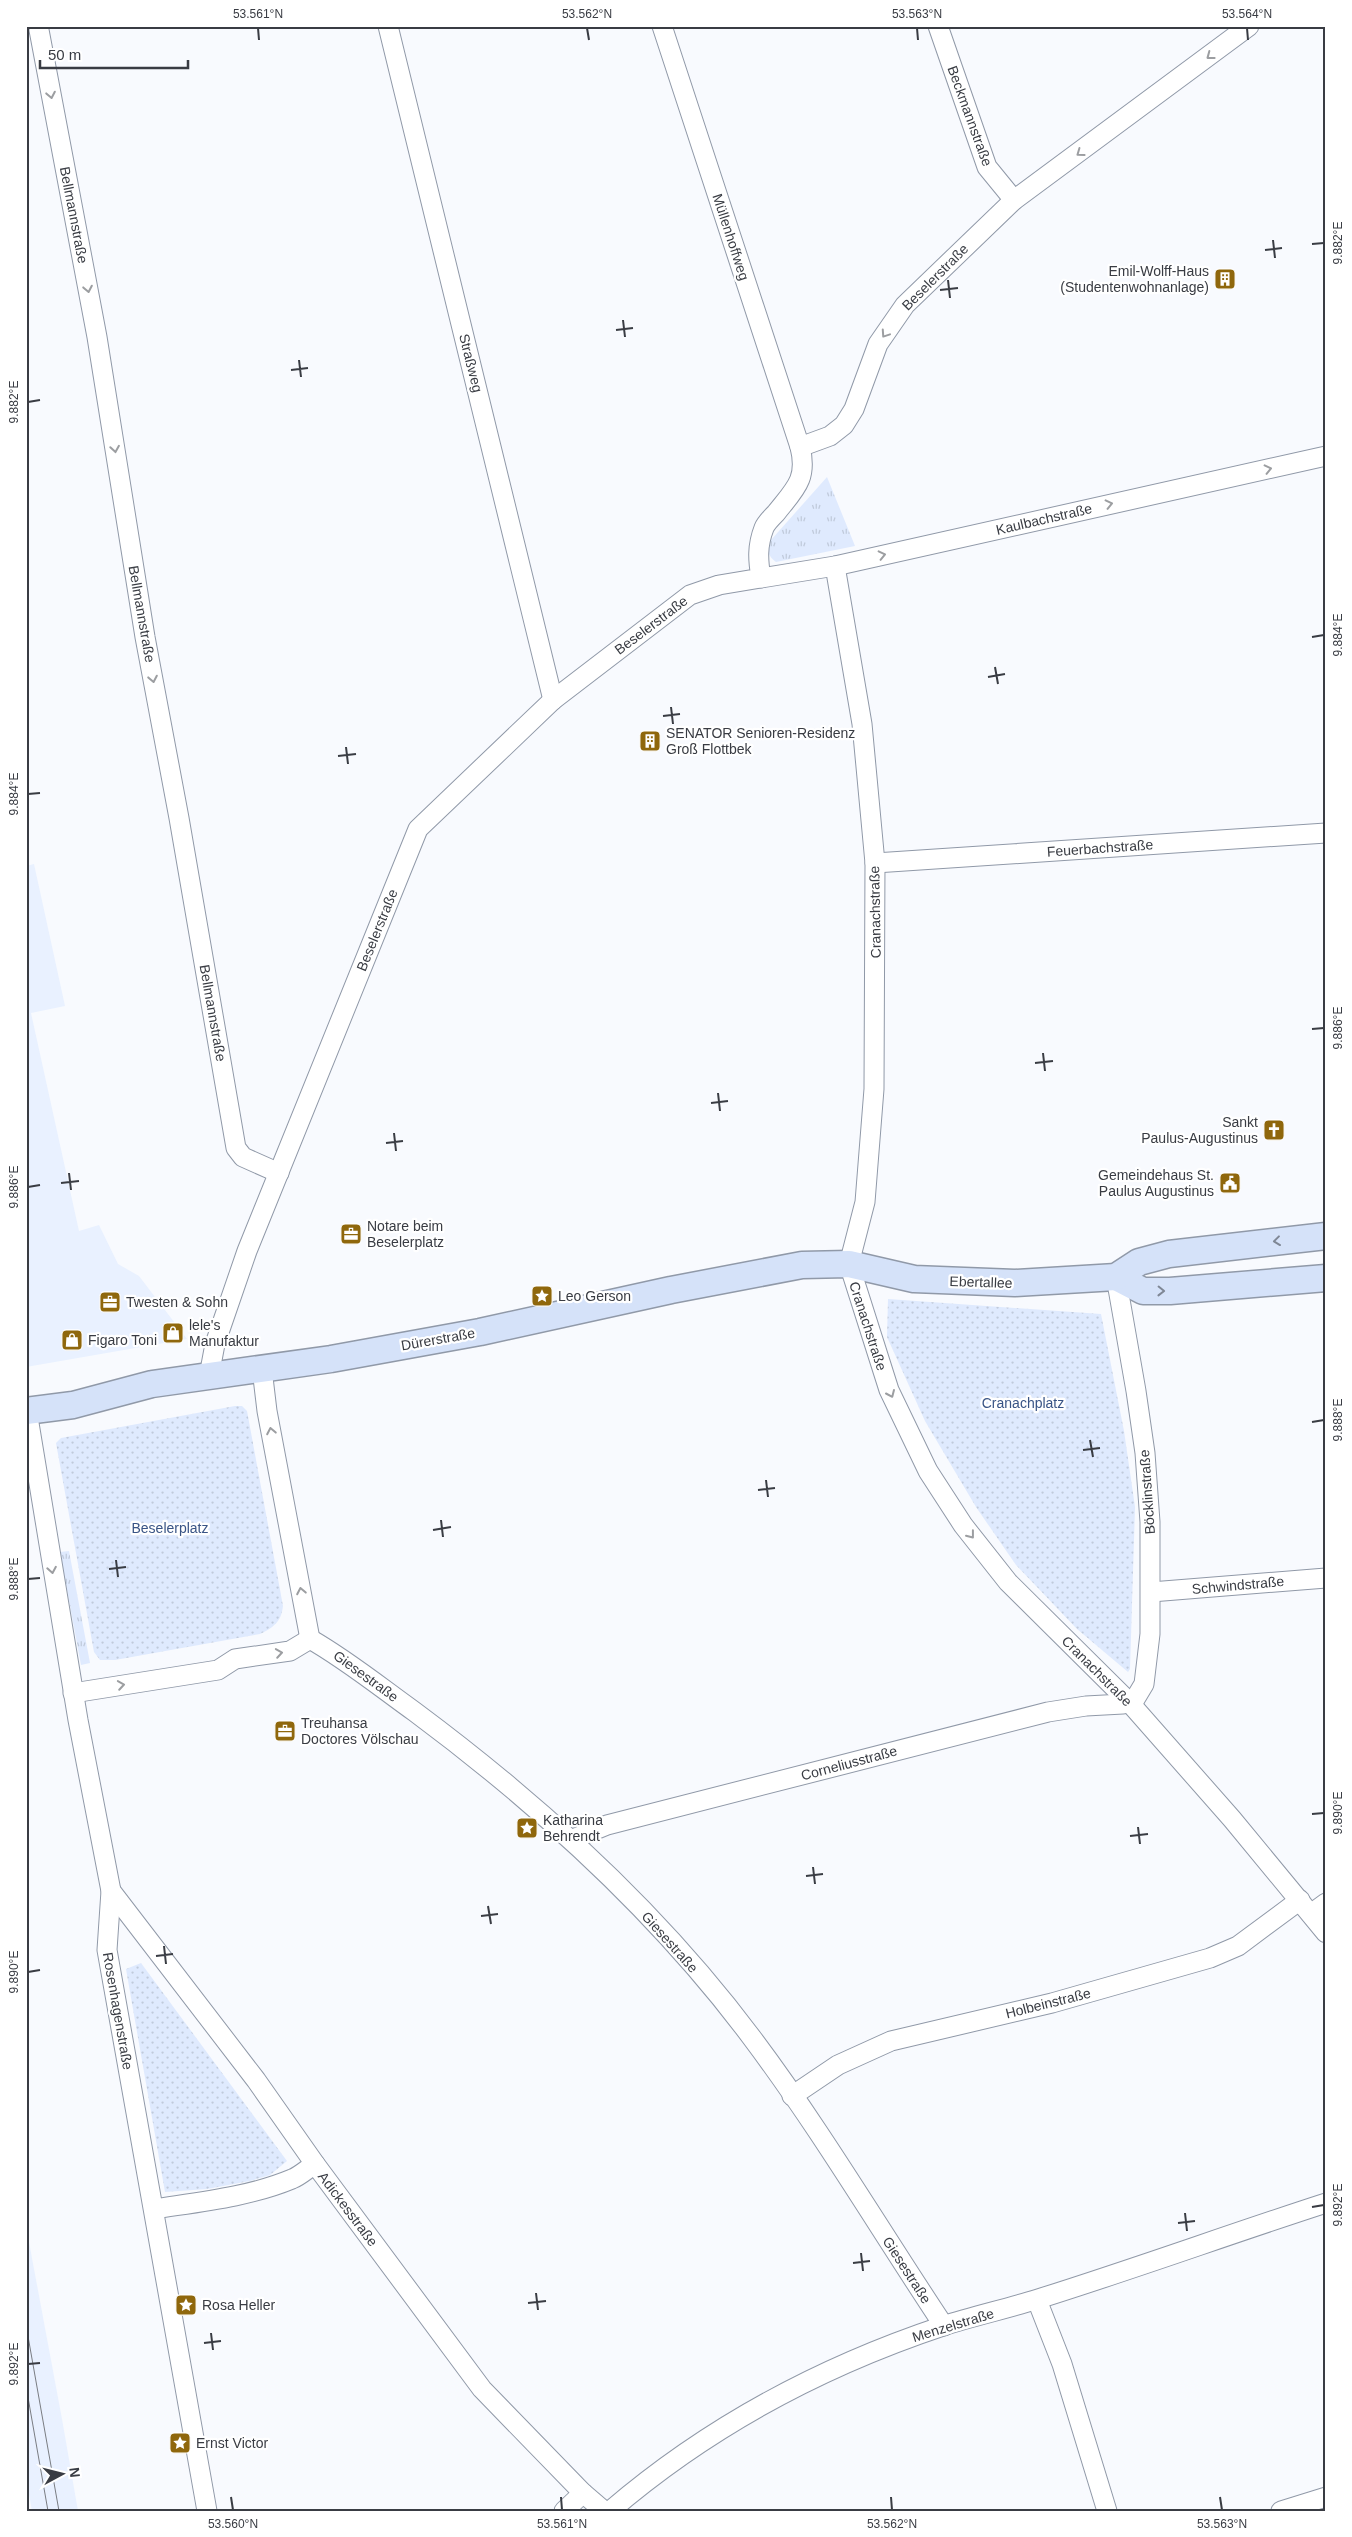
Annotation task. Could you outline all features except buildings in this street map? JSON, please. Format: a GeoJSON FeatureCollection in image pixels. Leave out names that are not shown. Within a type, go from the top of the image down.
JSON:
{"type":"FeatureCollection","features":[{"type":"Feature","properties":{"kind":"main road"},"geometry":{"type":"LineString","coordinates":[[1116,1278],[1139,1262],[1169,1254],[1326,1236]]}},
{"type":"Feature","properties":{"kind":"main road","name":"Ebertallee"},"geometry":{"type":"LineString","coordinates":[[849,1264],[923,1279],[1016,1283],[1116,1278],[1143,1291],[1170,1291],[1326,1278]]}},
{"type":"Feature","properties":{"kind":"main road","name":"Dürerstraße"},"geometry":{"type":"LineString","coordinates":[[27,1411],[73,1405],[152,1384],[331,1359],[480,1332],[671,1290],[802,1265],[849,1264]]}},
{"type":"Feature","properties":{"kind":"street","name":"Straßweg"},"geometry":{"type":"LineString","coordinates":[[388,26],[552,700]]}},
{"type":"Feature","properties":{"kind":"street","name":"Müllenhoffweg"},"geometry":{"type":"LineString","coordinates":[[662,26],[800,447]]}},
{"type":"Feature","properties":{"kind":"street","name":"Beckmannstraße"},"geometry":{"type":"LineString","coordinates":[[938,26],[987,167],[1014,200]]}},
{"type":"Feature","properties":{"kind":"street","name":"Beselerstraße"},"geometry":{"type":"LineString","coordinates":[[800,447],[830,436],[844,425],[854,409],[878,344],[905,305],[1014,200],[1249,26]]}},
{"type":"Feature","properties":{"kind":"street","name":"Bellmannstraße"},"geometry":{"type":"LineString","coordinates":[[37,31],[97,337],[145,637],[179,818],[236,1148],[243,1157],[279,1173]]}},
{"type":"Feature","properties":{"kind":"street"},"geometry":{"type":"LineString","coordinates":[[761,578],[757,556],[765,526],[798,486],[802,474],[803,461],[800,447]]}},
{"type":"Feature","properties":{"kind":"street","name":"Kaulbachstraße"},"geometry":{"type":"LineString","coordinates":[[761,578],[835,566],[1326,456]]}},
{"type":"Feature","properties":{"kind":"street","name":"Cranachstraße"},"geometry":{"type":"LineString","coordinates":[[835,566],[862,724],[875,863],[874,1089],[865,1202],[849,1264],[889,1390],[933,1479],[963,1524],[1008,1582],[1129,1702],[1312,1906],[1326,1934]]}},
{"type":"Feature","properties":{"kind":"street","name":"Beselerstraße"},"geometry":{"type":"LineString","coordinates":[[209,1376],[215,1344],[246,1251],[418,829],[552,700],[690,595],[719,585],[761,578]]}},
{"type":"Feature","properties":{"kind":"street","name":"Feuerbachstraße"},"geometry":{"type":"LineString","coordinates":[[875,863],[1326,833]]}},
{"type":"Feature","properties":{"kind":"street","name":"Böcklinstraße"},"geometry":{"type":"LineString","coordinates":[[1116,1278],[1145,1453],[1150,1522],[1151,1592],[1144,1684],[1139,1694],[1129,1702]]}},
{"type":"Feature","properties":{"kind":"street"},"geometry":{"type":"LineString","coordinates":[[27,1411],[73,1693],[218,1670],[235,1660],[290,1651],[310,1639],[262,1369]]}},
{"type":"Feature","properties":{"kind":"street","name":"Schwindstraße"},"geometry":{"type":"LineString","coordinates":[[1151,1592],[1326,1578]]}},
{"type":"Feature","properties":{"kind":"street","name":"Giesestraße"},"geometry":{"type":"LineString","coordinates":[[310,1639],[336,1654],[453,1740],[572,1839],[640,1908],[698,1972],[751,2037],[944,2326]]}},
{"type":"Feature","properties":{"kind":"street","name":"Rosenhagenstraße"},"geometry":{"type":"LineString","coordinates":[[73,1693],[110,1891],[107,1950],[207,2511]]}},
{"type":"Feature","properties":{"kind":"street","name":"Corneliusstraße"},"geometry":{"type":"LineString","coordinates":[[572,1839],[607,1825],[1048,1712],[1129,1702]]}},
{"type":"Feature","properties":{"kind":"street","name":"Adickesstraße"},"geometry":{"type":"LineString","coordinates":[[110,1891],[256,2080],[315,2164],[482,2389],[583,2493],[604,2511]]}},
{"type":"Feature","properties":{"kind":"street","name":"Holbeinstraße"},"geometry":{"type":"LineString","coordinates":[[792,2096],[838,2065],[891,2041],[1052,2003],[1210,1958],[1238,1946],[1312,1906]]}},
{"type":"Feature","properties":{"kind":"street"},"geometry":{"type":"LineString","coordinates":[[154,2210],[228,2197],[263,2188],[292,2179],[315,2164]]}},
{"type":"Feature","properties":{"kind":"street","name":"Menzelstraße"},"geometry":{"type":"LineString","coordinates":[[610,2511],[673,2459],[718,2430],[770,2399],[844,2363],[944,2326],[1037,2300],[1326,2203]]}},
{"type":"Feature","properties":{"kind":"street"},"geometry":{"type":"LineString","coordinates":[[1037,2300],[1062,2364],[1107,2511]]}},
{"type":"Feature","properties":{"kind":"street"},"geometry":{"type":"LineString","coordinates":[[564,2511],[583,2493]]}},
{"type":"Feature","properties":{"kind":"street"},"geometry":{"type":"LineString","coordinates":[[1281,2511],[1326,2496]]}},
{"type":"Feature","properties":{"kind":"shaded area"},"geometry":{"type":"Polygon","coordinates":[[[34,864],[65,1006],[31,1013],[79,1231],[99,1225],[118,1264],[139,1276],[187,1339],[26,1367],[26,866],[34,864]]]}},
{"type":"Feature","properties":{"kind":"shaded area"},"geometry":{"type":"Polygon","coordinates":[[[26,2226],[78,2511],[32,2511],[26,2478],[26,2226]]]}},
{"type":"Feature","properties":{"kind":"green space"},"geometry":{"type":"Polygon","coordinates":[[[827,477],[855,546],[776,562],[768,552],[771,540],[827,477]]]}},
{"type":"Feature","properties":{"kind":"green space","name":"Cranachplatz"},"geometry":{"type":"Polygon","coordinates":[[[888,1299],[1101,1314],[1124,1431],[1135,1507],[1130,1669],[1128,1672],[1077,1629],[1016,1565],[976,1507],[925,1421],[887,1337],[888,1299]]]}},
{"type":"Feature","properties":{"kind":"green space","name":"Beselerplatz"},"geometry":{"type":"Polygon","coordinates":[[[242,1406],[247,1411],[283,1606],[279,1620],[260,1634],[115,1660],[100,1660],[94,1652],[56,1443],[61,1438],[242,1406]]]}},
{"type":"Feature","properties":{"kind":"green space"},"geometry":{"type":"Polygon","coordinates":[[[69,1551],[90,1663],[81,1665],[60,1552],[69,1551]]]}},
{"type":"Feature","properties":{"kind":"green space"},"geometry":{"type":"Polygon","coordinates":[[[141,1963],[287,2161],[270,2175],[250,2181],[207,2189],[165,2192],[126,1969],[141,1963]]]}},
{"type":"Feature","properties":{"kind":"tram line"},"geometry":{"type":"LineString","coordinates":[[26,2325],[59,2511]]}},
{"type":"Feature","properties":{"kind":"tram line"},"geometry":{"type":"LineString","coordinates":[[26,2386],[48,2511]]}},
{"type":"Feature","properties":{"kind":"place","name":"Emil-Wolff-Haus (Studentenwohnanlage)"},"geometry":{"type":"Point","coordinates":[1225,279]}},
{"type":"Feature","properties":{"kind":"place","name":"SENATOR Senioren-Residenz Groß Flottbek"},"geometry":{"type":"Point","coordinates":[650,741]}},
{"type":"Feature","properties":{"kind":"place","name":"Sankt Paulus-Augustinus"},"geometry":{"type":"Point","coordinates":[1274,1130]}},
{"type":"Feature","properties":{"kind":"place","name":"Gemeindehaus St. Paulus Augustinus"},"geometry":{"type":"Point","coordinates":[1230,1183]}},
{"type":"Feature","properties":{"kind":"place","name":"Notare beim Beselerplatz"},"geometry":{"type":"Point","coordinates":[351,1234]}},
{"type":"Feature","properties":{"kind":"place","name":"Leo Gerson"},"geometry":{"type":"Point","coordinates":[542,1296]}},
{"type":"Feature","properties":{"kind":"place","name":"Twesten & Sohn"},"geometry":{"type":"Point","coordinates":[110,1302]}},
{"type":"Feature","properties":{"kind":"place","name":"lele's Manufaktur"},"geometry":{"type":"Point","coordinates":[173,1333]}},
{"type":"Feature","properties":{"kind":"place","name":"Figaro Toni"},"geometry":{"type":"Point","coordinates":[72,1340]}},
{"type":"Feature","properties":{"kind":"place","name":"Treuhansa Doctores Völschau"},"geometry":{"type":"Point","coordinates":[285,1731]}},
{"type":"Feature","properties":{"kind":"place","name":"Katharina Behrendt"},"geometry":{"type":"Point","coordinates":[527,1828]}},
{"type":"Feature","properties":{"kind":"place","name":"Rosa Heller"},"geometry":{"type":"Point","coordinates":[186,2305]}},
{"type":"Feature","properties":{"kind":"place","name":"Ernst Victor"},"geometry":{"type":"Point","coordinates":[180,2443]}}]}
